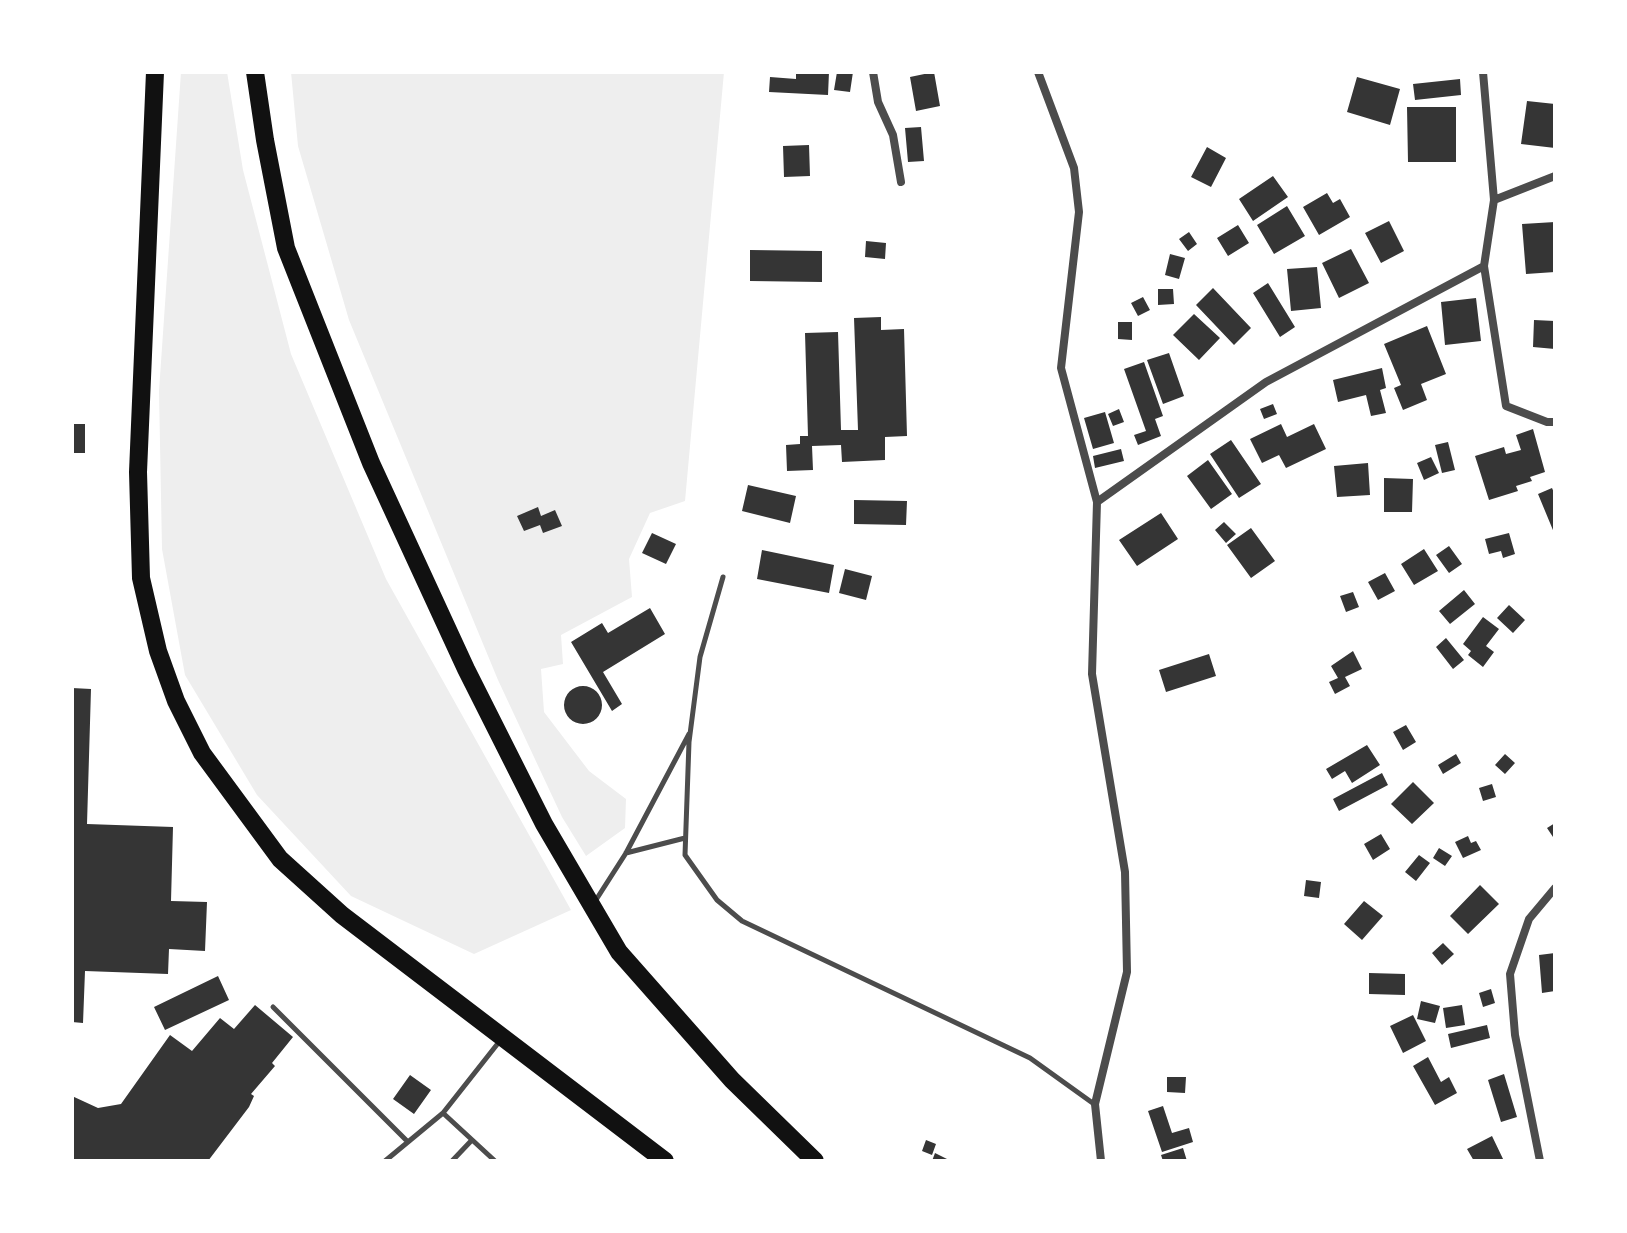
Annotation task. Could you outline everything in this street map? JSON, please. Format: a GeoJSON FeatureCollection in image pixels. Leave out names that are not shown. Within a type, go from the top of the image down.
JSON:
{"type":"FeatureCollection","features":[{"type":"Feature","properties":{"kind":"highway"},"geometry":{"type":"LineString","coordinates":[[155,72],[138,472],[141,578],[158,651],[176,701],[202,753],[280,859],[342,915],[665,1161]]}},
{"type":"Feature","properties":{"kind":"highway"},"geometry":{"type":"LineString","coordinates":[[255,72],[286,248],[371,463],[480,698],[544,824],[619,952],[732,1080],[815,1161]]}},
{"type":"Feature","properties":{"kind":"street"},"geometry":{"type":"LineString","coordinates":[[873,72],[878,102],[893,135],[901,182]]}},
{"type":"Feature","properties":{"kind":"street"},"geometry":{"type":"LineString","coordinates":[[1038,72],[1074,168],[1079,212],[1061,368],[1097,502],[1092,674],[1125,872],[1127,972],[1095,1104],[1101,1161]]}},
{"type":"Feature","properties":{"kind":"street"},"geometry":{"type":"LineString","coordinates":[[1483,72],[1494,200],[1484,266],[1506,406],[1547,422],[1555,422]]}},
{"type":"Feature","properties":{"kind":"street"},"geometry":{"type":"LineString","coordinates":[[1494,200],[1555,176]]}},
{"type":"Feature","properties":{"kind":"street"},"geometry":{"type":"LineString","coordinates":[[1097,502],[1266,382],[1484,266]]}},
{"type":"Feature","properties":{"kind":"street"},"geometry":{"type":"LineString","coordinates":[[1540,1161],[1515,1035],[1510,974],[1529,919],[1555,888]]}},
{"type":"Feature","properties":{"kind":"lane"},"geometry":{"type":"LineString","coordinates":[[723,577],[700,657],[691,730],[685,855],[695,872],[717,900],[742,921],[1030,1058],[1095,1104]]}},
{"type":"Feature","properties":{"kind":"lane"},"geometry":{"type":"LineString","coordinates":[[591,907],[626,853],[691,730]]}},
{"type":"Feature","properties":{"kind":"lane"},"geometry":{"type":"LineString","coordinates":[[626,853],[685,838]]}},
{"type":"Feature","properties":{"kind":"lane"},"geometry":{"type":"LineString","coordinates":[[273,1007],[408,1142]]}},
{"type":"Feature","properties":{"kind":"lane"},"geometry":{"type":"LineString","coordinates":[[385,1161],[443,1113],[502,1038]]}},
{"type":"Feature","properties":{"kind":"lane"},"geometry":{"type":"LineString","coordinates":[[443,1113],[495,1161]]}},
{"type":"Feature","properties":{"kind":"lane"},"geometry":{"type":"LineString","coordinates":[[452,1161],[471,1141]]}},
{"type":"Feature","properties":{"kind":"shaded area"},"geometry":{"type":"Polygon","coordinates":[[[181,72],[227,72],[243,170],[291,354],[386,579],[571,910],[474,954],[351,896],[257,795],[185,675],[162,549],[159,391],[181,72]]]}},
{"type":"Feature","properties":{"kind":"shaded area"},"geometry":{"type":"Polygon","coordinates":[[[291,72],[724,72],[685,501],[650,513],[629,559],[632,597],[561,635],[563,664],[541,669],[544,712],[589,771],[626,799],[625,828],[586,856],[562,817],[498,680],[349,320],[298,146],[291,72]]]}},
{"type":"Feature","properties":{"kind":"building"},"geometry":{"type":"Polygon","coordinates":[[[796,72],[829,72],[828,95],[769,92],[770,77],[796,79],[796,72]]]}},
{"type":"Feature","properties":{"kind":"building"},"geometry":{"type":"Polygon","coordinates":[[[837,72],[853,72],[850,92],[834,90],[837,72]]]}},
{"type":"Feature","properties":{"kind":"building"},"geometry":{"type":"Polygon","coordinates":[[[934,72],[940,106],[916,111],[910,77],[934,72]]]}},
{"type":"Feature","properties":{"kind":"building"},"geometry":{"type":"Polygon","coordinates":[[[1357,77],[1400,89],[1390,125],[1347,112],[1357,77]]]}},
{"type":"Feature","properties":{"kind":"building"},"geometry":{"type":"Polygon","coordinates":[[[1460,79],[1461,95],[1415,100],[1413,84],[1460,79]]]}},
{"type":"Feature","properties":{"kind":"building"},"geometry":{"type":"Polygon","coordinates":[[[1527,101],[1555,104],[1555,148],[1521,144],[1527,101]]]}},
{"type":"Feature","properties":{"kind":"building"},"geometry":{"type":"Polygon","coordinates":[[[1407,107],[1456,107],[1456,162],[1408,162],[1407,107]]]}},
{"type":"Feature","properties":{"kind":"building"},"geometry":{"type":"Polygon","coordinates":[[[921,127],[924,161],[908,162],[905,128],[921,127]]]}},
{"type":"Feature","properties":{"kind":"building"},"geometry":{"type":"Polygon","coordinates":[[[809,145],[810,176],[784,177],[783,146],[809,145]]]}},
{"type":"Feature","properties":{"kind":"building"},"geometry":{"type":"Polygon","coordinates":[[[1207,147],[1226,158],[1211,187],[1191,177],[1207,147]]]}},
{"type":"Feature","properties":{"kind":"building"},"geometry":{"type":"Polygon","coordinates":[[[1273,176],[1288,197],[1253,221],[1239,199],[1273,176]]]}},
{"type":"Feature","properties":{"kind":"building"},"geometry":{"type":"Polygon","coordinates":[[[1327,193],[1333,203],[1340,199],[1350,217],[1319,235],[1303,207],[1327,193]]]}},
{"type":"Feature","properties":{"kind":"building"},"geometry":{"type":"Polygon","coordinates":[[[1287,206],[1305,236],[1274,254],[1257,225],[1287,206]]]}},
{"type":"Feature","properties":{"kind":"building"},"geometry":{"type":"Polygon","coordinates":[[[1389,221],[1404,251],[1381,263],[1365,233],[1389,221]]]}},
{"type":"Feature","properties":{"kind":"building"},"geometry":{"type":"Polygon","coordinates":[[[1555,222],[1555,272],[1526,274],[1522,224],[1555,222]]]}},
{"type":"Feature","properties":{"kind":"building"},"geometry":{"type":"Polygon","coordinates":[[[1238,225],[1249,243],[1228,256],[1217,238],[1238,225]]]}},
{"type":"Feature","properties":{"kind":"building"},"geometry":{"type":"Polygon","coordinates":[[[1189,232],[1197,244],[1188,251],[1179,239],[1189,232]]]}},
{"type":"Feature","properties":{"kind":"building"},"geometry":{"type":"Polygon","coordinates":[[[866,241],[886,243],[885,259],[865,257],[866,241]]]}},
{"type":"Feature","properties":{"kind":"building"},"geometry":{"type":"Polygon","coordinates":[[[1351,249],[1369,283],[1339,298],[1322,263],[1351,249]]]}},
{"type":"Feature","properties":{"kind":"building"},"geometry":{"type":"Polygon","coordinates":[[[750,250],[822,251],[822,282],[750,281],[750,250]]]}},
{"type":"Feature","properties":{"kind":"building"},"geometry":{"type":"Polygon","coordinates":[[[1170,254],[1185,258],[1179,279],[1165,275],[1170,254]]]}},
{"type":"Feature","properties":{"kind":"building"},"geometry":{"type":"Polygon","coordinates":[[[1317,267],[1321,308],[1291,311],[1287,269],[1317,267]]]}},
{"type":"Feature","properties":{"kind":"building"},"geometry":{"type":"Polygon","coordinates":[[[1268,283],[1295,327],[1280,337],[1253,293],[1268,283]]]}},
{"type":"Feature","properties":{"kind":"building"},"geometry":{"type":"Polygon","coordinates":[[[1213,288],[1251,328],[1234,345],[1196,305],[1213,288]]]}},
{"type":"Feature","properties":{"kind":"building"},"geometry":{"type":"Polygon","coordinates":[[[1158,289],[1173,289],[1174,304],[1158,305],[1158,289]]]}},
{"type":"Feature","properties":{"kind":"building"},"geometry":{"type":"Polygon","coordinates":[[[1143,297],[1150,310],[1138,316],[1131,303],[1143,297]]]}},
{"type":"Feature","properties":{"kind":"building"},"geometry":{"type":"Polygon","coordinates":[[[1476,298],[1481,341],[1445,345],[1441,302],[1476,298]]]}},
{"type":"Feature","properties":{"kind":"building"},"geometry":{"type":"Polygon","coordinates":[[[1194,314],[1220,338],[1199,360],[1173,335],[1194,314]]]}},
{"type":"Feature","properties":{"kind":"building"},"geometry":{"type":"Polygon","coordinates":[[[881,317],[881,330],[904,329],[907,436],[885,437],[885,460],[842,462],[841,445],[812,446],[813,470],[787,471],[786,445],[800,444],[800,436],[808,436],[805,333],[838,332],[841,430],[858,430],[854,318],[881,317]]]}},
{"type":"Feature","properties":{"kind":"building"},"geometry":{"type":"Polygon","coordinates":[[[1534,320],[1555,321],[1555,349],[1533,347],[1534,320]]]}},
{"type":"Feature","properties":{"kind":"building"},"geometry":{"type":"Polygon","coordinates":[[[1118,322],[1132,322],[1132,340],[1118,339],[1118,322]]]}},
{"type":"Feature","properties":{"kind":"building"},"geometry":{"type":"Polygon","coordinates":[[[1427,326],[1446,374],[1421,384],[1427,400],[1403,410],[1394,388],[1401,385],[1384,344],[1427,326]]]}},
{"type":"Feature","properties":{"kind":"building"},"geometry":{"type":"Polygon","coordinates":[[[1169,353],[1184,396],[1163,404],[1147,360],[1169,353]]]}},
{"type":"Feature","properties":{"kind":"building"},"geometry":{"type":"Polygon","coordinates":[[[1144,362],[1163,416],[1155,419],[1161,436],[1138,445],[1134,435],[1146,431],[1124,369],[1144,362]]]}},
{"type":"Feature","properties":{"kind":"building"},"geometry":{"type":"Polygon","coordinates":[[[1382,368],[1386,388],[1380,390],[1386,413],[1371,416],[1366,395],[1338,402],[1333,380],[1382,368]]]}},
{"type":"Feature","properties":{"kind":"building"},"geometry":{"type":"Polygon","coordinates":[[[1273,404],[1277,414],[1264,419],[1260,409],[1273,404]]]}},
{"type":"Feature","properties":{"kind":"building"},"geometry":{"type":"Polygon","coordinates":[[[1119,409],[1124,422],[1113,426],[1108,414],[1119,409]]]}},
{"type":"Feature","properties":{"kind":"building"},"geometry":{"type":"Polygon","coordinates":[[[1105,412],[1114,443],[1093,449],[1084,418],[1105,412]]]}},
{"type":"Feature","properties":{"kind":"building"},"geometry":{"type":"Polygon","coordinates":[[[72,424],[85,424],[85,453],[72,453],[72,424]]]}},
{"type":"Feature","properties":{"kind":"building"},"geometry":{"type":"Polygon","coordinates":[[[1281,424],[1287,437],[1314,424],[1326,449],[1286,468],[1279,455],[1262,463],[1250,439],[1281,424]]]}},
{"type":"Feature","properties":{"kind":"building"},"geometry":{"type":"Polygon","coordinates":[[[1533,429],[1545,472],[1530,477],[1532,481],[1516,486],[1518,491],[1489,500],[1475,456],[1504,447],[1506,454],[1521,450],[1516,435],[1533,429]]]}},
{"type":"Feature","properties":{"kind":"building"},"geometry":{"type":"Polygon","coordinates":[[[1231,440],[1261,484],[1239,498],[1210,454],[1231,440]]]}},
{"type":"Feature","properties":{"kind":"building"},"geometry":{"type":"Polygon","coordinates":[[[1448,442],[1455,470],[1442,473],[1435,445],[1448,442]]]}},
{"type":"Feature","properties":{"kind":"building"},"geometry":{"type":"Polygon","coordinates":[[[1121,449],[1124,461],[1095,468],[1093,456],[1121,449]]]}},
{"type":"Feature","properties":{"kind":"building"},"geometry":{"type":"Polygon","coordinates":[[[1431,457],[1439,473],[1424,480],[1417,463],[1431,457]]]}},
{"type":"Feature","properties":{"kind":"building"},"geometry":{"type":"Polygon","coordinates":[[[1208,460],[1232,494],[1211,509],[1187,476],[1208,460]]]}},
{"type":"Feature","properties":{"kind":"building"},"geometry":{"type":"Polygon","coordinates":[[[1368,463],[1370,495],[1337,497],[1334,466],[1368,463]]]}},
{"type":"Feature","properties":{"kind":"building"},"geometry":{"type":"Polygon","coordinates":[[[1384,478],[1413,479],[1412,512],[1384,512],[1384,478]]]}},
{"type":"Feature","properties":{"kind":"building"},"geometry":{"type":"Polygon","coordinates":[[[748,485],[796,496],[790,523],[742,511],[748,485]]]}},
{"type":"Feature","properties":{"kind":"building"},"geometry":{"type":"Polygon","coordinates":[[[1552,488],[1555,495],[1555,535],[1538,494],[1552,488]]]}},
{"type":"Feature","properties":{"kind":"building"},"geometry":{"type":"Polygon","coordinates":[[[854,500],[907,501],[906,525],[854,524],[854,500]]]}},
{"type":"Feature","properties":{"kind":"building"},"geometry":{"type":"Polygon","coordinates":[[[538,507],[541,516],[555,510],[562,526],[543,533],[540,525],[524,531],[517,516],[538,507]]]}},
{"type":"Feature","properties":{"kind":"building"},"geometry":{"type":"Polygon","coordinates":[[[1161,513],[1178,539],[1137,566],[1119,540],[1161,513]]]}},
{"type":"Feature","properties":{"kind":"building"},"geometry":{"type":"Polygon","coordinates":[[[1224,522],[1236,534],[1226,543],[1215,530],[1224,522]]]}},
{"type":"Feature","properties":{"kind":"building"},"geometry":{"type":"Polygon","coordinates":[[[1251,528],[1275,561],[1251,578],[1227,545],[1251,528]]]}},
{"type":"Feature","properties":{"kind":"building"},"geometry":{"type":"Polygon","coordinates":[[[652,533],[676,544],[666,564],[642,553],[652,533]]]}},
{"type":"Feature","properties":{"kind":"building"},"geometry":{"type":"Polygon","coordinates":[[[1509,533],[1515,554],[1503,558],[1501,551],[1489,554],[1485,539],[1509,533]]]}},
{"type":"Feature","properties":{"kind":"building"},"geometry":{"type":"Polygon","coordinates":[[[1449,546],[1462,564],[1449,573],[1436,555],[1449,546]]]}},
{"type":"Feature","properties":{"kind":"building"},"geometry":{"type":"Polygon","coordinates":[[[1424,549],[1438,571],[1414,585],[1401,564],[1424,549]]]}},
{"type":"Feature","properties":{"kind":"building"},"geometry":{"type":"Polygon","coordinates":[[[762,550],[834,565],[829,593],[757,579],[762,550]]]}},
{"type":"Feature","properties":{"kind":"building"},"geometry":{"type":"Polygon","coordinates":[[[845,569],[872,576],[866,600],[839,593],[845,569]]]}},
{"type":"Feature","properties":{"kind":"building"},"geometry":{"type":"Polygon","coordinates":[[[1385,573],[1395,591],[1378,600],[1368,582],[1385,573]]]}},
{"type":"Feature","properties":{"kind":"building"},"geometry":{"type":"Polygon","coordinates":[[[1464,590],[1475,604],[1450,624],[1439,611],[1464,590]]]}},
{"type":"Feature","properties":{"kind":"building"},"geometry":{"type":"Polygon","coordinates":[[[1353,592],[1359,607],[1346,612],[1340,596],[1353,592]]]}},
{"type":"Feature","properties":{"kind":"building"},"geometry":{"type":"Polygon","coordinates":[[[1509,605],[1525,620],[1513,633],[1497,618],[1509,605]]]}},
{"type":"Feature","properties":{"kind":"building"},"geometry":{"type":"Polygon","coordinates":[[[650,608],[665,634],[603,672],[622,704],[612,711],[571,642],[602,623],[608,633],[650,608]]]}},
{"type":"Feature","properties":{"kind":"building"},"geometry":{"type":"Polygon","coordinates":[[[1483,617],[1499,629],[1486,646],[1494,652],[1483,667],[1468,655],[1471,651],[1463,644],[1483,617]]]}},
{"type":"Feature","properties":{"kind":"building"},"geometry":{"type":"Polygon","coordinates":[[[1446,638],[1464,660],[1453,669],[1436,647],[1446,638]]]}},
{"type":"Feature","properties":{"kind":"building"},"geometry":{"type":"Polygon","coordinates":[[[1353,651],[1362,669],[1345,677],[1350,686],[1335,694],[1329,682],[1338,678],[1331,666],[1353,651]]]}},
{"type":"Feature","properties":{"kind":"building"},"geometry":{"type":"Polygon","coordinates":[[[1209,654],[1216,676],[1166,692],[1159,670],[1209,654]]]}},
{"type":"Feature","properties":{"kind":"building"},"geometry":{"type":"Polygon","coordinates":[[[583,686],[596,692],[602,705],[596,718],[583,724],[570,718],[564,705],[570,692],[583,686]]]}},
{"type":"Feature","properties":{"kind":"building"},"geometry":{"type":"Polygon","coordinates":[[[72,688],[91,689],[87,824],[173,827],[171,901],[207,902],[205,951],[169,949],[168,974],[85,971],[83,1023],[72,1022],[72,688]]]}},
{"type":"Feature","properties":{"kind":"building"},"geometry":{"type":"Polygon","coordinates":[[[1406,725],[1416,742],[1403,750],[1393,732],[1406,725]]]}},
{"type":"Feature","properties":{"kind":"building"},"geometry":{"type":"Polygon","coordinates":[[[1367,745],[1380,765],[1352,783],[1345,771],[1332,779],[1326,769],[1367,745]]]}},
{"type":"Feature","properties":{"kind":"building"},"geometry":{"type":"Polygon","coordinates":[[[1456,754],[1461,763],[1443,774],[1438,765],[1456,754]]]}},
{"type":"Feature","properties":{"kind":"building"},"geometry":{"type":"Polygon","coordinates":[[[1505,754],[1515,763],[1505,774],[1495,765],[1505,754]]]}},
{"type":"Feature","properties":{"kind":"building"},"geometry":{"type":"Polygon","coordinates":[[[1382,773],[1388,785],[1339,811],[1333,799],[1382,773]]]}},
{"type":"Feature","properties":{"kind":"building"},"geometry":{"type":"Polygon","coordinates":[[[1413,782],[1434,803],[1412,824],[1391,804],[1413,782]]]}},
{"type":"Feature","properties":{"kind":"building"},"geometry":{"type":"Polygon","coordinates":[[[1492,784],[1496,797],[1483,801],[1479,788],[1492,784]]]}},
{"type":"Feature","properties":{"kind":"building"},"geometry":{"type":"Polygon","coordinates":[[[1555,823],[1555,840],[1547,828],[1555,823]]]}},
{"type":"Feature","properties":{"kind":"building"},"geometry":{"type":"Polygon","coordinates":[[[1381,834],[1390,849],[1373,860],[1364,844],[1381,834]]]}},
{"type":"Feature","properties":{"kind":"building"},"geometry":{"type":"Polygon","coordinates":[[[1468,836],[1471,843],[1476,841],[1481,850],[1463,858],[1455,842],[1468,836]]]}},
{"type":"Feature","properties":{"kind":"building"},"geometry":{"type":"Polygon","coordinates":[[[1439,848],[1452,856],[1445,866],[1433,858],[1439,848]]]}},
{"type":"Feature","properties":{"kind":"building"},"geometry":{"type":"Polygon","coordinates":[[[1419,855],[1430,863],[1416,881],[1405,872],[1419,855]]]}},
{"type":"Feature","properties":{"kind":"building"},"geometry":{"type":"Polygon","coordinates":[[[1306,880],[1321,882],[1319,898],[1304,896],[1306,880]]]}},
{"type":"Feature","properties":{"kind":"building"},"geometry":{"type":"Polygon","coordinates":[[[1480,885],[1499,904],[1468,934],[1450,916],[1480,885]]]}},
{"type":"Feature","properties":{"kind":"building"},"geometry":{"type":"Polygon","coordinates":[[[1364,901],[1383,916],[1362,940],[1344,924],[1364,901]]]}},
{"type":"Feature","properties":{"kind":"building"},"geometry":{"type":"Polygon","coordinates":[[[1443,943],[1454,954],[1442,965],[1432,953],[1443,943]]]}},
{"type":"Feature","properties":{"kind":"building"},"geometry":{"type":"Polygon","coordinates":[[[1555,953],[1555,991],[1542,993],[1539,955],[1555,953]]]}},
{"type":"Feature","properties":{"kind":"building"},"geometry":{"type":"Polygon","coordinates":[[[1369,973],[1405,974],[1405,995],[1369,994],[1369,973]]]}},
{"type":"Feature","properties":{"kind":"building"},"geometry":{"type":"Polygon","coordinates":[[[218,976],[229,1000],[165,1030],[154,1007],[218,976]]]}},
{"type":"Feature","properties":{"kind":"building"},"geometry":{"type":"Polygon","coordinates":[[[1491,989],[1495,1003],[1483,1007],[1479,993],[1491,989]]]}},
{"type":"Feature","properties":{"kind":"building"},"geometry":{"type":"Polygon","coordinates":[[[1421,1001],[1440,1006],[1435,1023],[1417,1019],[1421,1001]]]}},
{"type":"Feature","properties":{"kind":"building"},"geometry":{"type":"Polygon","coordinates":[[[255,1005],[293,1037],[272,1063],[275,1066],[251,1094],[254,1096],[249,1107],[208,1161],[72,1161],[72,1096],[98,1108],[121,1104],[170,1035],[192,1051],[220,1018],[234,1029],[255,1005]]]}},
{"type":"Feature","properties":{"kind":"building"},"geometry":{"type":"Polygon","coordinates":[[[1462,1005],[1465,1025],[1446,1028],[1443,1008],[1462,1005]]]}},
{"type":"Feature","properties":{"kind":"building"},"geometry":{"type":"Polygon","coordinates":[[[1413,1015],[1426,1041],[1403,1053],[1390,1026],[1413,1015]]]}},
{"type":"Feature","properties":{"kind":"building"},"geometry":{"type":"Polygon","coordinates":[[[1487,1025],[1490,1038],[1451,1048],[1448,1034],[1487,1025]]]}},
{"type":"Feature","properties":{"kind":"building"},"geometry":{"type":"Polygon","coordinates":[[[1428,1057],[1441,1082],[1449,1077],[1457,1093],[1435,1105],[1413,1066],[1428,1057]]]}},
{"type":"Feature","properties":{"kind":"building"},"geometry":{"type":"Polygon","coordinates":[[[1504,1074],[1517,1117],[1501,1122],[1488,1080],[1504,1074]]]}},
{"type":"Feature","properties":{"kind":"building"},"geometry":{"type":"Polygon","coordinates":[[[410,1075],[431,1090],[414,1114],[393,1099],[410,1075]]]}},
{"type":"Feature","properties":{"kind":"building"},"geometry":{"type":"Polygon","coordinates":[[[1167,1077],[1186,1077],[1185,1093],[1167,1092],[1167,1077]]]}},
{"type":"Feature","properties":{"kind":"building"},"geometry":{"type":"Polygon","coordinates":[[[1163,1106],[1172,1133],[1189,1128],[1193,1142],[1162,1152],[1148,1111],[1163,1106]]]}},
{"type":"Feature","properties":{"kind":"building"},"geometry":{"type":"Polygon","coordinates":[[[1492,1136],[1504,1161],[1474,1161],[1467,1149],[1492,1136]]]}},
{"type":"Feature","properties":{"kind":"building"},"geometry":{"type":"Polygon","coordinates":[[[926,1140],[936,1144],[932,1155],[922,1151],[926,1140]]]}},
{"type":"Feature","properties":{"kind":"building"},"geometry":{"type":"Polygon","coordinates":[[[1183,1148],[1187,1161],[1163,1161],[1161,1155],[1183,1148]]]}},
{"type":"Feature","properties":{"kind":"building"},"geometry":{"type":"Polygon","coordinates":[[[935,1153],[951,1161],[932,1161],[935,1153]]]}}]}
